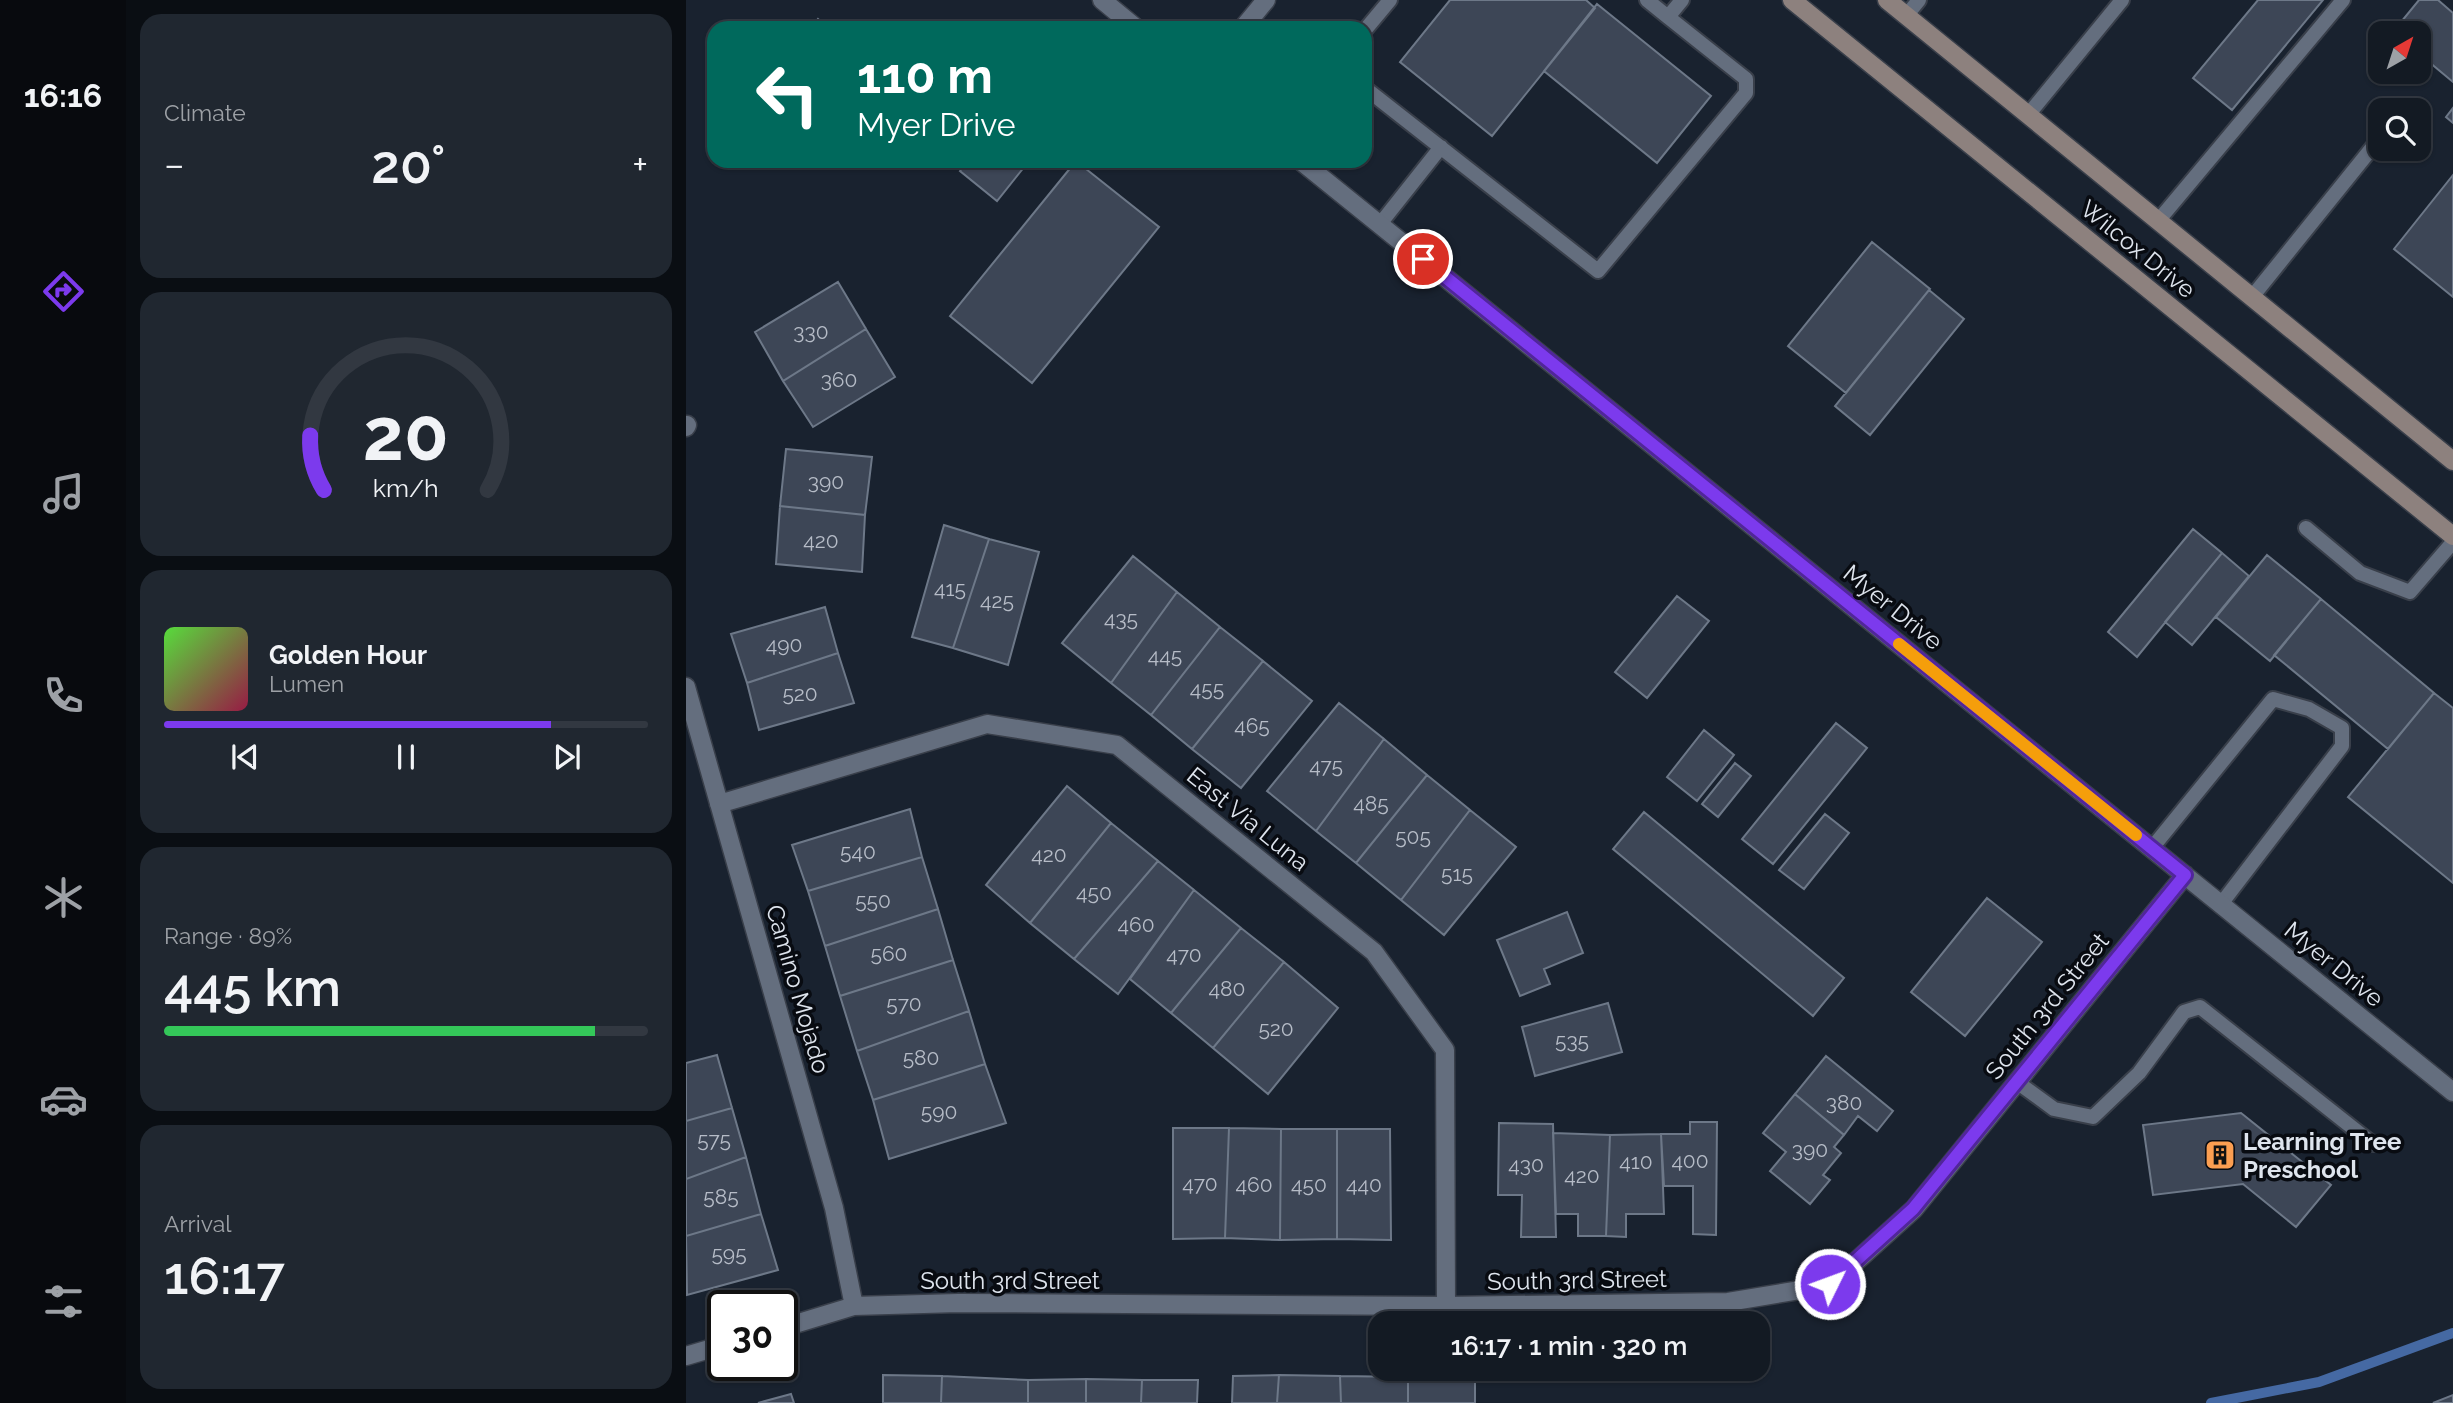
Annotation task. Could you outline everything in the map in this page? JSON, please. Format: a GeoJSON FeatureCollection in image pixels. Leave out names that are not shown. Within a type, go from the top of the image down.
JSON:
{"type":"FeatureCollection","features":[{"type":"Feature","properties":{"kind":"street"},"geometry":{"type":"LineString","coordinates":[[1102,0],[1128,21]]}},
{"type":"Feature","properties":{"kind":"street"},"geometry":{"type":"LineString","coordinates":[[1249,21],[1266,0]]}},
{"type":"Feature","properties":{"kind":"street","name":"Wilcox Drive"},"geometry":{"type":"LineString","coordinates":[[1792,0],[2453,536]]}},
{"type":"Feature","properties":{"kind":"street","name":"Wilcox Drive"},"geometry":{"type":"LineString","coordinates":[[1886,0],[2453,461]]}},
{"type":"Feature","properties":{"kind":"street","name":"Myer Drive"},"geometry":{"type":"LineString","coordinates":[[1310,168],[2453,1092]]}},
{"type":"Feature","properties":{"kind":"street","name":"Camino Mojado"},"geometry":{"type":"LineString","coordinates":[[686,687],[834,1208],[854,1306]]}},
{"type":"Feature","properties":{"kind":"street","name":"East Via Luna"},"geometry":{"type":"LineString","coordinates":[[719,804],[987,724],[1117,745],[1374,952],[1445,1049],[1446,1306]]}},
{"type":"Feature","properties":{"kind":"street","name":"South 3rd Street"},"geometry":{"type":"LineString","coordinates":[[798,1323],[854,1306],[958,1303],[1446,1306],[1728,1303],[1830,1284],[1913,1209],[2185,875]]}},
{"type":"Feature","properties":{"kind":"street"},"geometry":{"type":"LineString","coordinates":[[686,1356],[707,1350]]}},
{"type":"Feature","properties":{"kind":"lane"},"geometry":{"type":"LineString","coordinates":[[1372,22],[1390,0]]}},
{"type":"Feature","properties":{"kind":"lane"},"geometry":{"type":"LineString","coordinates":[[1372,93],[1598,271],[1746,93],[1746,79],[1647,0]]}},
{"type":"Feature","properties":{"kind":"lane"},"geometry":{"type":"LineString","coordinates":[[1668,17],[1682,0]]}},
{"type":"Feature","properties":{"kind":"lane"},"geometry":{"type":"LineString","coordinates":[[1906,16],[1919,0]]}},
{"type":"Feature","properties":{"kind":"lane"},"geometry":{"type":"LineString","coordinates":[[2028,115],[2122,0]]}},
{"type":"Feature","properties":{"kind":"lane"},"geometry":{"type":"LineString","coordinates":[[2158,220],[2343,0]]}},
{"type":"Feature","properties":{"kind":"lane"},"geometry":{"type":"LineString","coordinates":[[1380,224],[1441,147]]}},
{"type":"Feature","properties":{"kind":"lane"},"geometry":{"type":"LineString","coordinates":[[2252,297],[2368,153]]}},
{"type":"Feature","properties":{"kind":"lane"},"geometry":{"type":"LineString","coordinates":[[2306,528],[2360,573],[2410,592],[2453,542]]}},
{"type":"Feature","properties":{"kind":"lane"},"geometry":{"type":"LineString","coordinates":[[2152,848],[2273,699],[2309,709],[2342,728],[2342,746],[2221,904]]}},
{"type":"Feature","properties":{"kind":"lane"},"geometry":{"type":"LineString","coordinates":[[2017,1082],[2054,1109],[2093,1117],[2139,1073],[2184,1012],[2200,1007],[2373,1144]]}},
{"type":"Feature","properties":{"kind":"building"},"geometry":{"type":"Polygon","coordinates":[[[1450,0],[1586,0],[1595,8],[1492,136],[1400,62],[1450,0]]]}},
{"type":"Feature","properties":{"kind":"building"},"geometry":{"type":"Polygon","coordinates":[[[2258,0],[2323,0],[2232,110],[2193,78],[2258,0]]]}},
{"type":"Feature","properties":{"kind":"building"},"geometry":{"type":"Polygon","coordinates":[[[2419,0],[2438,0],[2453,13],[2453,82],[2431,64],[2431,21],[2402,21],[2419,0]]]}},
{"type":"Feature","properties":{"kind":"building"},"geometry":{"type":"Polygon","coordinates":[[[1597,4],[1711,96],[1657,163],[1544,71],[1597,4]]]}},
{"type":"Feature","properties":{"kind":"building"},"geometry":{"type":"Polygon","coordinates":[[[2453,108],[2453,123],[2446,117],[2453,108]]]}},
{"type":"Feature","properties":{"kind":"building"},"geometry":{"type":"Polygon","coordinates":[[[962,168],[1023,168],[997,201],[960,171],[962,168]]]}},
{"type":"Feature","properties":{"kind":"building"},"geometry":{"type":"Polygon","coordinates":[[[1070,168],[1085,168],[1159,227],[1032,383],[950,316],[1070,168]]]}},
{"type":"Feature","properties":{"kind":"building"},"geometry":{"type":"Polygon","coordinates":[[[2453,175],[2453,297],[2394,249],[2453,175]]]}},
{"type":"Feature","properties":{"kind":"building"},"geometry":{"type":"Polygon","coordinates":[[[1872,242],[1930,289],[1846,393],[1788,346],[1872,242]]]}},
{"type":"Feature","properties":{"kind":"building"},"geometry":{"type":"Polygon","coordinates":[[[838,282],[866,329],[783,381],[755,332],[838,282]]]}},
{"type":"Feature","properties":{"kind":"building"},"geometry":{"type":"Polygon","coordinates":[[[1929,290],[1964,319],[1870,435],[1835,406],[1929,290]]]}},
{"type":"Feature","properties":{"kind":"building"},"geometry":{"type":"Polygon","coordinates":[[[866,329],[895,377],[813,427],[783,381],[866,329]]]}},
{"type":"Feature","properties":{"kind":"building"},"geometry":{"type":"Polygon","coordinates":[[[786,449],[872,457],[865,515],[780,506],[786,449]]]}},
{"type":"Feature","properties":{"kind":"building"},"geometry":{"type":"Polygon","coordinates":[[[780,506],[865,515],[862,572],[776,564],[780,506]]]}},
{"type":"Feature","properties":{"kind":"building"},"geometry":{"type":"Polygon","coordinates":[[[944,525],[989,539],[953,648],[912,637],[944,525]]]}},
{"type":"Feature","properties":{"kind":"building"},"geometry":{"type":"Polygon","coordinates":[[[2193,529],[2222,553],[2137,657],[2108,632],[2193,529]]]}},
{"type":"Feature","properties":{"kind":"building"},"geometry":{"type":"Polygon","coordinates":[[[989,539],[1039,552],[1008,665],[953,648],[989,539]]]}},
{"type":"Feature","properties":{"kind":"building"},"geometry":{"type":"Polygon","coordinates":[[[2222,553],[2249,576],[2192,645],[2165,622],[2222,553]]]}},
{"type":"Feature","properties":{"kind":"building"},"geometry":{"type":"Polygon","coordinates":[[[2267,555],[2321,599],[2270,661],[2216,617],[2267,555]]]}},
{"type":"Feature","properties":{"kind":"building"},"geometry":{"type":"Polygon","coordinates":[[[1133,556],[1177,592],[1111,683],[1062,643],[1133,556]]]}},
{"type":"Feature","properties":{"kind":"building"},"geometry":{"type":"Polygon","coordinates":[[[1177,592],[1220,627],[1151,715],[1111,683],[1177,592]]]}},
{"type":"Feature","properties":{"kind":"building"},"geometry":{"type":"Polygon","coordinates":[[[1677,596],[1709,621],[1647,698],[1615,672],[1677,596]]]}},
{"type":"Feature","properties":{"kind":"building"},"geometry":{"type":"Polygon","coordinates":[[[2321,599],[2434,693],[2388,749],[2274,655],[2321,599]]]}},
{"type":"Feature","properties":{"kind":"building"},"geometry":{"type":"Polygon","coordinates":[[[825,607],[838,653],[747,683],[731,634],[825,607]]]}},
{"type":"Feature","properties":{"kind":"building"},"geometry":{"type":"Polygon","coordinates":[[[1220,627],[1263,661],[1192,749],[1151,715],[1220,627]]]}},
{"type":"Feature","properties":{"kind":"building"},"geometry":{"type":"Polygon","coordinates":[[[838,653],[854,703],[759,730],[747,683],[838,653]]]}},
{"type":"Feature","properties":{"kind":"building"},"geometry":{"type":"Polygon","coordinates":[[[1263,661],[1312,701],[1241,788],[1192,749],[1263,661]]]}},
{"type":"Feature","properties":{"kind":"building"},"geometry":{"type":"Polygon","coordinates":[[[2434,693],[2453,708],[2453,883],[2348,797],[2434,693]]]}},
{"type":"Feature","properties":{"kind":"building"},"geometry":{"type":"Polygon","coordinates":[[[1339,703],[1384,739],[1316,831],[1267,791],[1339,703]]]}},
{"type":"Feature","properties":{"kind":"building"},"geometry":{"type":"Polygon","coordinates":[[[1836,723],[1867,748],[1773,864],[1742,839],[1836,723]]]}},
{"type":"Feature","properties":{"kind":"building"},"geometry":{"type":"Polygon","coordinates":[[[1704,730],[1734,755],[1697,801],[1667,777],[1704,730]]]}},
{"type":"Feature","properties":{"kind":"building"},"geometry":{"type":"Polygon","coordinates":[[[1384,739],[1427,775],[1356,863],[1316,831],[1384,739]]]}},
{"type":"Feature","properties":{"kind":"building"},"geometry":{"type":"Polygon","coordinates":[[[1735,763],[1751,776],[1718,817],[1702,804],[1735,763]]]}},
{"type":"Feature","properties":{"kind":"building"},"geometry":{"type":"Polygon","coordinates":[[[1427,775],[1470,810],[1401,900],[1356,863],[1427,775]]]}},
{"type":"Feature","properties":{"kind":"building"},"geometry":{"type":"Polygon","coordinates":[[[1067,786],[1111,823],[1030,923],[986,885],[1067,786]]]}},
{"type":"Feature","properties":{"kind":"building"},"geometry":{"type":"Polygon","coordinates":[[[910,809],[922,857],[808,891],[792,845],[910,809]]]}},
{"type":"Feature","properties":{"kind":"building"},"geometry":{"type":"Polygon","coordinates":[[[1470,810],[1516,847],[1444,935],[1401,900],[1470,810]]]}},
{"type":"Feature","properties":{"kind":"building"},"geometry":{"type":"Polygon","coordinates":[[[1644,812],[1844,978],[1813,1016],[1613,849],[1644,812]]]}},
{"type":"Feature","properties":{"kind":"building"},"geometry":{"type":"Polygon","coordinates":[[[1825,814],[1849,833],[1804,889],[1779,870],[1825,814]]]}},
{"type":"Feature","properties":{"kind":"building"},"geometry":{"type":"Polygon","coordinates":[[[1111,823],[1158,861],[1074,959],[1030,923],[1111,823]]]}},
{"type":"Feature","properties":{"kind":"building"},"geometry":{"type":"Polygon","coordinates":[[[922,857],[938,909],[825,946],[808,891],[922,857]]]}},
{"type":"Feature","properties":{"kind":"building"},"geometry":{"type":"Polygon","coordinates":[[[1158,861],[1194,890],[1118,994],[1074,959],[1158,861]]]}},
{"type":"Feature","properties":{"kind":"building"},"geometry":{"type":"Polygon","coordinates":[[[1194,890],[1241,928],[1171,1013],[1130,979],[1194,890]]]}},
{"type":"Feature","properties":{"kind":"building"},"geometry":{"type":"Polygon","coordinates":[[[1987,898],[2042,942],[1965,1036],[1911,992],[1987,898]]]}},
{"type":"Feature","properties":{"kind":"building"},"geometry":{"type":"Polygon","coordinates":[[[938,909],[953,960],[840,996],[825,946],[938,909]]]}},
{"type":"Feature","properties":{"kind":"building"},"geometry":{"type":"Polygon","coordinates":[[[1567,912],[1583,953],[1544,969],[1550,984],[1520,996],[1497,940],[1567,912]]]}},
{"type":"Feature","properties":{"kind":"building"},"geometry":{"type":"Polygon","coordinates":[[[1241,928],[1284,962],[1213,1048],[1171,1013],[1241,928]]]}},
{"type":"Feature","properties":{"kind":"building"},"geometry":{"type":"Polygon","coordinates":[[[953,960],[969,1011],[857,1051],[840,996],[953,960]]]}},
{"type":"Feature","properties":{"kind":"building"},"geometry":{"type":"Polygon","coordinates":[[[1284,962],[1338,1008],[1268,1094],[1213,1048],[1284,962]]]}},
{"type":"Feature","properties":{"kind":"building"},"geometry":{"type":"Polygon","coordinates":[[[1608,1003],[1622,1052],[1535,1076],[1522,1027],[1608,1003]]]}},
{"type":"Feature","properties":{"kind":"building"},"geometry":{"type":"Polygon","coordinates":[[[969,1011],[985,1064],[873,1100],[857,1051],[969,1011]]]}},
{"type":"Feature","properties":{"kind":"building"},"geometry":{"type":"Polygon","coordinates":[[[717,1055],[732,1108],[686,1121],[686,1063],[717,1055]]]}},
{"type":"Feature","properties":{"kind":"building"},"geometry":{"type":"Polygon","coordinates":[[[1826,1056],[1893,1111],[1877,1131],[1858,1116],[1844,1135],[1795,1094],[1826,1056]]]}},
{"type":"Feature","properties":{"kind":"building"},"geometry":{"type":"Polygon","coordinates":[[[985,1064],[1006,1123],[889,1159],[873,1100],[985,1064]]]}},
{"type":"Feature","properties":{"kind":"building"},"geometry":{"type":"Polygon","coordinates":[[[1795,1094],[1844,1135],[1834,1147],[1841,1153],[1823,1175],[1830,1180],[1810,1204],[1770,1171],[1786,1152],[1763,1133],[1795,1094]]]}},
{"type":"Feature","properties":{"kind":"building"},"geometry":{"type":"Polygon","coordinates":[[[732,1108],[746,1157],[686,1179],[686,1121],[732,1108]]]}},
{"type":"Feature","properties":{"kind":"building","name":"Learning Tree Preschool"},"geometry":{"type":"Polygon","coordinates":[[[2241,1113],[2331,1185],[2296,1227],[2243,1184],[2153,1195],[2143,1125],[2241,1113]]]}},
{"type":"Feature","properties":{"kind":"building"},"geometry":{"type":"Polygon","coordinates":[[[1690,1122],[1717,1122],[1716,1235],[1693,1234],[1693,1186],[1664,1186],[1661,1134],[1690,1134],[1690,1122]]]}},
{"type":"Feature","properties":{"kind":"building"},"geometry":{"type":"Polygon","coordinates":[[[1499,1123],[1553,1124],[1556,1237],[1521,1237],[1522,1195],[1498,1195],[1499,1123]]]}},
{"type":"Feature","properties":{"kind":"building"},"geometry":{"type":"Polygon","coordinates":[[[1173,1128],[1229,1128],[1225,1238],[1173,1239],[1173,1128]]]}},
{"type":"Feature","properties":{"kind":"building"},"geometry":{"type":"Polygon","coordinates":[[[1229,1128],[1281,1129],[1280,1240],[1225,1238],[1229,1128]]]}},
{"type":"Feature","properties":{"kind":"building"},"geometry":{"type":"Polygon","coordinates":[[[1281,1129],[1337,1129],[1337,1239],[1280,1240],[1281,1129]]]}},
{"type":"Feature","properties":{"kind":"building"},"geometry":{"type":"Polygon","coordinates":[[[1337,1129],[1390,1129],[1391,1240],[1337,1239],[1337,1129]]]}},
{"type":"Feature","properties":{"kind":"building"},"geometry":{"type":"Polygon","coordinates":[[[1553,1133],[1610,1135],[1606,1236],[1578,1236],[1578,1214],[1556,1214],[1553,1133]]]}},
{"type":"Feature","properties":{"kind":"building"},"geometry":{"type":"Polygon","coordinates":[[[1661,1134],[1664,1214],[1626,1214],[1626,1237],[1606,1236],[1610,1135],[1661,1134]]]}},
{"type":"Feature","properties":{"kind":"building"},"geometry":{"type":"Polygon","coordinates":[[[746,1157],[761,1214],[686,1236],[686,1179],[746,1157]]]}},
{"type":"Feature","properties":{"kind":"building"},"geometry":{"type":"Polygon","coordinates":[[[761,1214],[778,1270],[687,1295],[686,1236],[761,1214]]]}},
{"type":"Feature","properties":{"kind":"building"},"geometry":{"type":"Polygon","coordinates":[[[883,1375],[942,1376],[941,1403],[883,1403],[883,1375]]]}},
{"type":"Feature","properties":{"kind":"building"},"geometry":{"type":"Polygon","coordinates":[[[1279,1375],[1277,1403],[1232,1403],[1233,1376],[1279,1375]]]}},
{"type":"Feature","properties":{"kind":"building"},"geometry":{"type":"Polygon","coordinates":[[[1279,1375],[1340,1376],[1341,1403],[1277,1403],[1279,1375]]]}},
{"type":"Feature","properties":{"kind":"building"},"geometry":{"type":"Polygon","coordinates":[[[942,1376],[1028,1380],[1028,1403],[941,1403],[942,1376]]]}},
{"type":"Feature","properties":{"kind":"building"},"geometry":{"type":"Polygon","coordinates":[[[1340,1376],[1368,1376],[1368,1381],[1408,1381],[1408,1403],[1341,1403],[1340,1376]]]}},
{"type":"Feature","properties":{"kind":"building"},"geometry":{"type":"Polygon","coordinates":[[[1086,1379],[1086,1403],[1028,1403],[1028,1380],[1086,1379]]]}},
{"type":"Feature","properties":{"kind":"building"},"geometry":{"type":"Polygon","coordinates":[[[1086,1379],[1142,1380],[1141,1403],[1086,1403],[1086,1379]]]}},
{"type":"Feature","properties":{"kind":"building"},"geometry":{"type":"Polygon","coordinates":[[[1142,1380],[1198,1380],[1197,1403],[1141,1403],[1142,1380]]]}},
{"type":"Feature","properties":{"kind":"building"},"geometry":{"type":"Polygon","coordinates":[[[1408,1381],[1475,1381],[1475,1403],[1408,1403],[1408,1381]]]}},
{"type":"Feature","properties":{"kind":"building"},"geometry":{"type":"Polygon","coordinates":[[[791,1394],[794,1403],[758,1403],[791,1394]]]}},
{"type":"Feature","properties":{"kind":"building"},"geometry":{"type":"Polygon","coordinates":[[[2453,1395],[2453,1403],[2433,1403],[2453,1395]]]}},
{"type":"Feature","properties":{"kind":"waterway"},"geometry":{"type":"LineString","coordinates":[[2211,1403],[2319,1382],[2453,1333]]}},
{"type":"Feature","properties":{"kind":"slow traffic"},"geometry":{"type":"LineString","coordinates":[[1899,644],[2136,835]]}},
{"type":"Feature","properties":{"kind":"place","name":"Learning Tree Preschool"},"geometry":{"type":"Point","coordinates":[2220,1155]}},
{"type":"Feature","properties":{"kind":"route"},"geometry":{"type":"LineString","coordinates":[[1423,259],[2185,875],[1913,1209],[1830,1284]]}}]}
